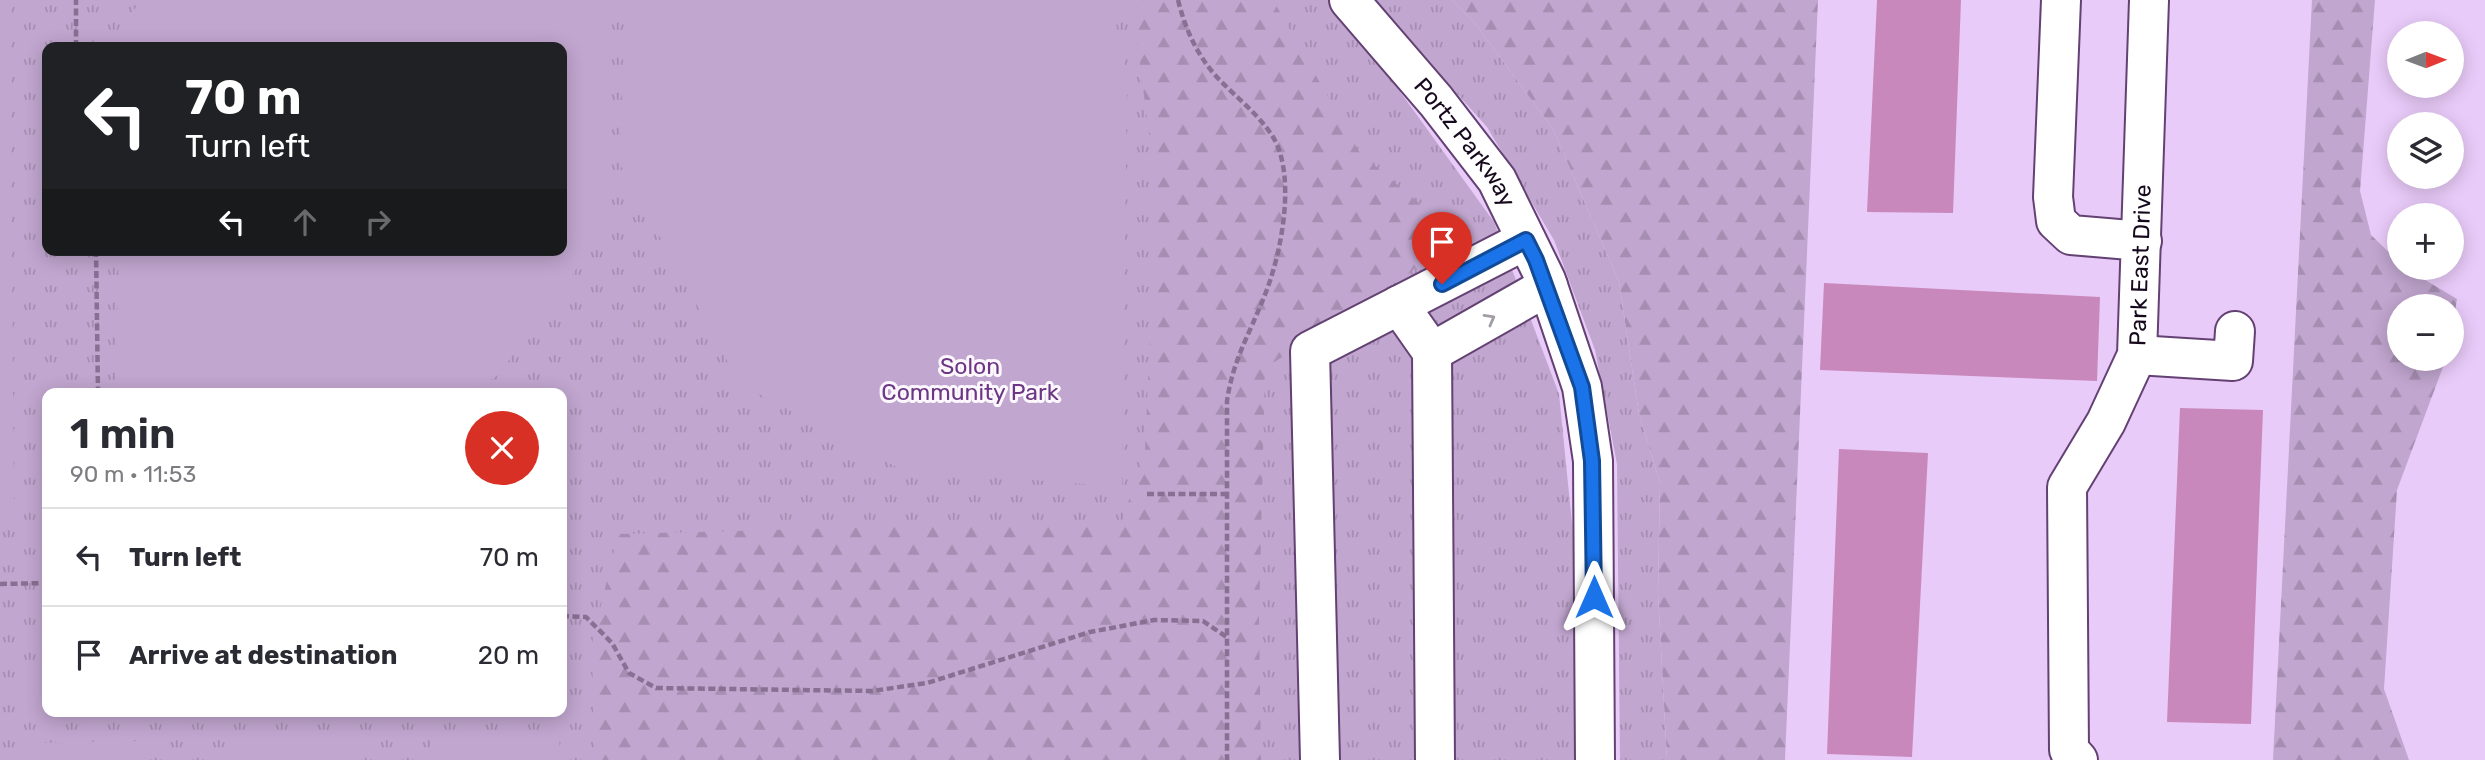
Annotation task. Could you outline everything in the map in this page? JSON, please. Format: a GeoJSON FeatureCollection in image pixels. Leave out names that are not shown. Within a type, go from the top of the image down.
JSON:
{"type":"FeatureCollection","features":[{"type":"Feature","properties":{"kind":"street","name":"Portz Parkway"},"geometry":{"type":"LineString","coordinates":[[1349,0],[1436,101],[1497,180],[1548,286],[1582,387],[1592,461],[1595,760]]}},
{"type":"Feature","properties":{"kind":"street"},"geometry":{"type":"LineString","coordinates":[[2060,0],[2053,197],[2056,221],[2071,235],[2142,242]]}},
{"type":"Feature","properties":{"kind":"street","name":"Park East Drive"},"geometry":{"type":"LineString","coordinates":[[2078,760],[2069,750],[2067,487],[2106,422],[2137,355],[2149,0]]}},
{"type":"Feature","properties":{"kind":"street"},"geometry":{"type":"LineString","coordinates":[[1320,760],[1310,351],[1526,240]]}},
{"type":"Feature","properties":{"kind":"street"},"geometry":{"type":"LineString","coordinates":[[1432,352],[1548,286]]}},
{"type":"Feature","properties":{"kind":"street"},"geometry":{"type":"LineString","coordinates":[[1399,305],[1432,352],[1435,760]]}},
{"type":"Feature","properties":{"kind":"street"},"geometry":{"type":"LineString","coordinates":[[2137,355],[2233,361],[2235,331]]}},
{"type":"Feature","properties":{"kind":"path"},"geometry":{"type":"LineString","coordinates":[[76,0],[76,42]]}},
{"type":"Feature","properties":{"kind":"path"},"geometry":{"type":"LineString","coordinates":[[1178,0],[1186,30],[1199,54],[1272,134],[1284,166],[1283,216],[1274,261],[1265,296],[1237,353],[1230,375],[1227,401],[1227,760]]}},
{"type":"Feature","properties":{"kind":"path"},"geometry":{"type":"LineString","coordinates":[[96,256],[98,388]]}},
{"type":"Feature","properties":{"kind":"path"},"geometry":{"type":"LineString","coordinates":[[1147,494],[1228,494]]}},
{"type":"Feature","properties":{"kind":"path"},"geometry":{"type":"LineString","coordinates":[[0,584],[42,583]]}},
{"type":"Feature","properties":{"kind":"path"},"geometry":{"type":"LineString","coordinates":[[567,616],[586,617],[612,643],[629,674],[656,688],[872,691],[927,683],[1090,632],[1154,620],[1203,621],[1229,638]]}},
{"type":"Feature","properties":{"kind":"green space","name":"Solon Community Park"},"geometry":{"type":"Polygon","coordinates":[[[0,0],[1334,0],[1494,222],[1559,394],[1576,563],[1574,760],[0,760],[0,0]]]}},
{"type":"Feature","properties":{"kind":"green space"},"geometry":{"type":"Polygon","coordinates":[[[0,0],[10,0],[14,506],[0,507],[0,0]]]}},
{"type":"Feature","properties":{"kind":"green space"},"geometry":{"type":"Polygon","coordinates":[[[144,0],[610,0],[605,230],[498,375],[478,388],[115,388],[119,256],[567,256],[567,42],[123,42],[124,19],[144,0]]]}},
{"type":"Feature","properties":{"kind":"green space"},"geometry":{"type":"Polygon","coordinates":[[[625,0],[1111,0],[1127,75],[1122,487],[902,470],[740,384],[620,164],[625,0]]]}},
{"type":"Feature","properties":{"kind":"green space"},"geometry":{"type":"Polygon","coordinates":[[[1144,0],[1273,0],[1360,153],[1452,231],[1403,280],[1265,368],[1259,618],[1261,760],[594,760],[592,643],[618,534],[1122,521],[1145,452],[1156,187],[1133,12],[1144,0]]]}},
{"type":"Feature","properties":{"kind":"green space"},"geometry":{"type":"Polygon","coordinates":[[[1373,0],[1452,0],[1474,22],[1553,129],[1619,282],[1639,414],[1660,483],[1658,593],[1667,760],[1620,760],[1617,464],[1595,350],[1554,240],[1487,127],[1373,0]]]}},
{"type":"Feature","properties":{"kind":"green space"},"geometry":{"type":"Polygon","coordinates":[[[1452,0],[1818,0],[1785,760],[1667,760],[1658,593],[1660,483],[1639,414],[1619,282],[1553,129],[1474,22],[1452,0]]]}},
{"type":"Feature","properties":{"kind":"green space"},"geometry":{"type":"Polygon","coordinates":[[[2312,0],[2375,0],[2360,191],[2371,235],[2387,250],[2387,280],[2425,280],[2449,294],[2387,294],[2387,371],[2442,371],[2397,490],[2384,689],[2409,760],[2273,760],[2312,0]]]}},
{"type":"Feature","properties":{"kind":"green space"},"geometry":{"type":"Polygon","coordinates":[[[16,661],[42,661],[42,717],[147,719],[17,722],[16,661]]]}},
{"type":"Feature","properties":{"kind":"green space"},"geometry":{"type":"Polygon","coordinates":[[[559,730],[560,760],[431,760],[430,732],[559,730]]]}},
{"type":"Feature","properties":{"kind":"green space"},"geometry":{"type":"Polygon","coordinates":[[[361,734],[361,760],[232,760],[232,736],[361,734]]]}},
{"type":"Feature","properties":{"kind":"green space"},"geometry":{"type":"Polygon","coordinates":[[[146,741],[147,760],[17,760],[17,743],[146,741]]]}},
{"type":"Feature","properties":{"kind":"building"},"geometry":{"type":"Polygon","coordinates":[[[1877,0],[1961,0],[1953,213],[1867,212],[1877,0]]]}},
{"type":"Feature","properties":{"kind":"building"},"geometry":{"type":"Polygon","coordinates":[[[1824,283],[2100,297],[2097,381],[1820,370],[1824,283]]]}},
{"type":"Feature","properties":{"kind":"building"},"geometry":{"type":"Polygon","coordinates":[[[2180,408],[2263,410],[2251,724],[2167,722],[2180,408]]]}},
{"type":"Feature","properties":{"kind":"building"},"geometry":{"type":"Polygon","coordinates":[[[1839,449],[1928,453],[1912,757],[1827,754],[1839,449]]]}},
{"type":"Feature","properties":{"kind":"route"},"geometry":{"type":"LineString","coordinates":[[1442,284],[1526,240],[1546,280],[1582,387],[1592,461],[1594,597]]}}]}
